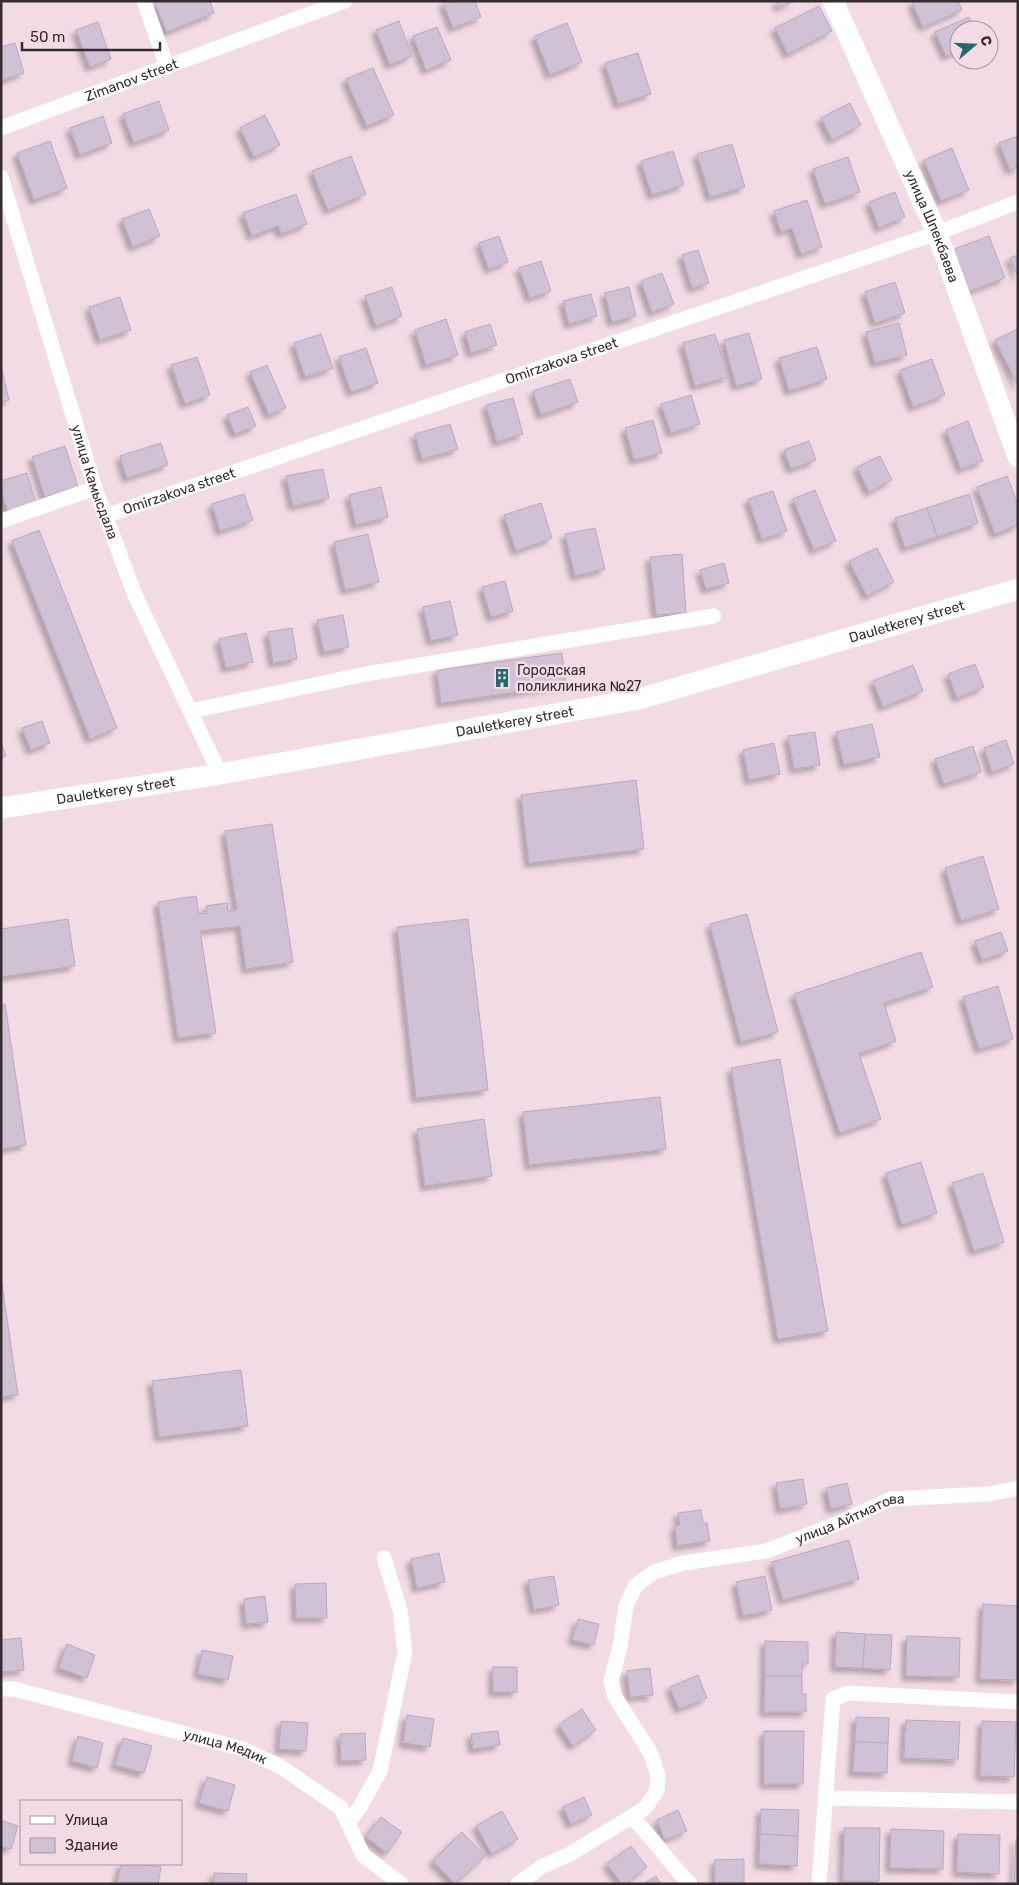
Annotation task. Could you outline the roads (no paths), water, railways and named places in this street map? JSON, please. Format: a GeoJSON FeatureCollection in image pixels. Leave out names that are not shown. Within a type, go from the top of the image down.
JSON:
{"type":"FeatureCollection","features":[{"type":"Feature","properties":{"kind":"main road","name":"улица Шпекбаева"},"geometry":{"type":"LineString","coordinates":[[833,1],[937,233],[1018,456]]}},
{"type":"Feature","properties":{"kind":"main road","name":"Dauletkerey street"},"geometry":{"type":"LineString","coordinates":[[1,808],[220,774],[639,699],[1018,590]]}},
{"type":"Feature","properties":{"kind":"street"},"geometry":{"type":"LineString","coordinates":[[144,1],[167,67]]}},
{"type":"Feature","properties":{"kind":"street","name":"Zimanov street"},"geometry":{"type":"LineString","coordinates":[[1,128],[346,1]]}},
{"type":"Feature","properties":{"kind":"street","name":"улица Камысдала"},"geometry":{"type":"LineString","coordinates":[[1,177],[94,488],[135,595],[220,774]]}},
{"type":"Feature","properties":{"kind":"street","name":"Omirzakova street"},"geometry":{"type":"LineString","coordinates":[[105,516],[937,233],[1018,202]]}},
{"type":"Feature","properties":{"kind":"street"},"geometry":{"type":"LineString","coordinates":[[1,521],[94,488]]}},
{"type":"Feature","properties":{"kind":"street"},"geometry":{"type":"LineString","coordinates":[[191,711],[366,674],[714,616]]}},
{"type":"Feature","properties":{"kind":"street","name":"улица Айтматова"},"geometry":{"type":"LineString","coordinates":[[527,1882],[631,1818],[645,1808],[657,1791],[658,1775],[643,1738],[615,1697],[611,1681],[620,1646],[626,1606],[636,1585],[642,1580],[654,1572],[684,1563],[766,1551],[839,1523],[891,1498],[989,1494],[1018,1488]]}},
{"type":"Feature","properties":{"kind":"street"},"geometry":{"type":"LineString","coordinates":[[349,1822],[360,1807],[380,1771],[405,1652],[405,1634],[400,1610],[384,1558]]}},
{"type":"Feature","properties":{"kind":"street","name":"улица Медик"},"geometry":{"type":"LineString","coordinates":[[1,1689],[14,1689],[243,1749],[309,1784],[341,1808],[363,1855],[401,1884]]}},
{"type":"Feature","properties":{"kind":"street"},"geometry":{"type":"LineString","coordinates":[[819,1884],[833,1699],[848,1693],[1018,1702]]}},
{"type":"Feature","properties":{"kind":"street"},"geometry":{"type":"LineString","coordinates":[[825,1798],[1018,1802]]}},
{"type":"Feature","properties":{"kind":"street"},"geometry":{"type":"LineString","coordinates":[[631,1818],[650,1834],[675,1869],[690,1884]]}},
{"type":"Feature","properties":{"kind":"place","name":"Городская поликлиника №27"},"geometry":{"type":"Point","coordinates":[502,678]}}]}
